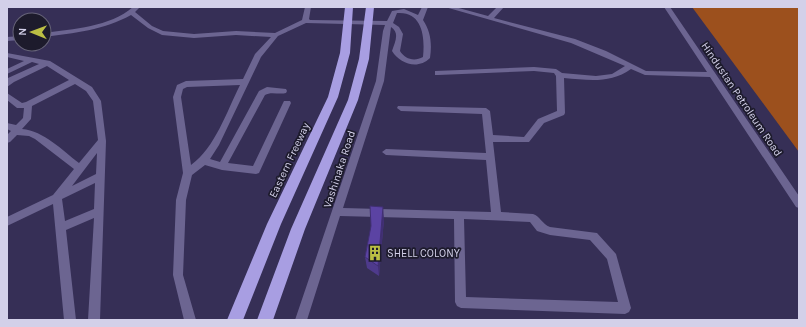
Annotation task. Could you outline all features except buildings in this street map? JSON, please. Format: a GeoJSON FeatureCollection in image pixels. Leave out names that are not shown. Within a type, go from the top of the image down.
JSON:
{"type":"FeatureCollection","features":[{"type":"Feature","properties":{"kind":"highway","name":"Eastern Freeway"},"geometry":{"type":"LineString","coordinates":[[235,320],[274,224],[333,97],[340,78],[348,40],[349,7]]}},
{"type":"Feature","properties":{"kind":"highway"},"geometry":{"type":"LineString","coordinates":[[265,320],[298,229],[353,100],[364,59],[370,7]]}},
{"type":"Feature","properties":{"kind":"street"},"geometry":{"type":"LineString","coordinates":[[52,34],[107,23],[132,13],[137,7]]}},
{"type":"Feature","properties":{"kind":"street"},"geometry":{"type":"LineString","coordinates":[[308,7],[309,22]]}},
{"type":"Feature","properties":{"kind":"street"},"geometry":{"type":"LineString","coordinates":[[132,13],[150,27],[162,33],[194,36],[236,32],[276,35],[309,22],[377,23],[392,25],[396,27],[400,34],[396,51],[401,59],[408,62],[422,61],[426,58],[428,44],[425,26],[420,20],[425,7]]}},
{"type":"Feature","properties":{"kind":"street"},"geometry":{"type":"LineString","coordinates":[[448,7],[490,17],[573,41],[603,53],[629,67],[645,73],[713,75]]}},
{"type":"Feature","properties":{"kind":"street"},"geometry":{"type":"LineString","coordinates":[[490,17],[501,7]]}},
{"type":"Feature","properties":{"kind":"street","name":"Hindustan Petroleum Road"},"geometry":{"type":"LineString","coordinates":[[668,7],[799,204]]}},
{"type":"Feature","properties":{"kind":"street","name":"Vashinaka Road"},"geometry":{"type":"LineString","coordinates":[[301,320],[338,212],[380,81],[386,31],[392,15],[399,9],[420,20]]}},
{"type":"Feature","properties":{"kind":"street"},"geometry":{"type":"LineString","coordinates":[[188,173],[204,161],[224,128],[258,56],[276,35]]}},
{"type":"Feature","properties":{"kind":"street"},"geometry":{"type":"LineString","coordinates":[[7,55],[47,63],[89,89],[97,101],[102,141],[94,320]]}},
{"type":"Feature","properties":{"kind":"street"},"geometry":{"type":"LineString","coordinates":[[7,72],[31,60]]}},
{"type":"Feature","properties":{"kind":"street"},"geometry":{"type":"LineString","coordinates":[[7,84],[11,80],[47,63]]}},
{"type":"Feature","properties":{"kind":"street"},"geometry":{"type":"LineString","coordinates":[[438,73],[534,69],[556,71],[560,75],[598,79],[623,72],[629,67]]}},
{"type":"Feature","properties":{"kind":"street"},"geometry":{"type":"LineString","coordinates":[[488,138],[526,140],[541,121],[561,114],[560,75]]}},
{"type":"Feature","properties":{"kind":"street"},"geometry":{"type":"LineString","coordinates":[[7,96],[20,106],[28,105],[75,80]]}},
{"type":"Feature","properties":{"kind":"street"},"geometry":{"type":"LineString","coordinates":[[190,320],[178,275],[181,200],[188,173],[177,97],[180,86],[186,84],[245,82]]}},
{"type":"Feature","properties":{"kind":"street"},"geometry":{"type":"LineString","coordinates":[[222,166],[262,92],[267,90],[283,91]]}},
{"type":"Feature","properties":{"kind":"street"},"geometry":{"type":"LineString","coordinates":[[204,161],[222,166],[253,170],[257,168],[287,103]]}},
{"type":"Feature","properties":{"kind":"street"},"geometry":{"type":"LineString","coordinates":[[7,140],[27,119],[28,105]]}},
{"type":"Feature","properties":{"kind":"street"},"geometry":{"type":"LineString","coordinates":[[401,108],[486,111],[496,216]]}},
{"type":"Feature","properties":{"kind":"street"},"geometry":{"type":"LineString","coordinates":[[7,126],[12,126],[15,131],[38,137],[80,168]]}},
{"type":"Feature","properties":{"kind":"street"},"geometry":{"type":"LineString","coordinates":[[70,320],[57,197],[102,141]]}},
{"type":"Feature","properties":{"kind":"street"},"geometry":{"type":"LineString","coordinates":[[386,152],[490,157]]}},
{"type":"Feature","properties":{"kind":"street"},"geometry":{"type":"LineString","coordinates":[[7,222],[100,176]]}},
{"type":"Feature","properties":{"kind":"street"},"geometry":{"type":"LineString","coordinates":[[60,228],[99,211]]}},
{"type":"Feature","properties":{"kind":"street"},"geometry":{"type":"LineString","coordinates":[[338,212],[458,215],[496,216],[533,218],[541,228],[550,231],[593,236],[612,257],[625,308],[462,302],[458,215]]}},
{"type":"Feature","properties":{"kind":"shaded area"},"geometry":{"type":"Polygon","coordinates":[[[692,7],[799,7],[799,152],[692,7]]]}},
{"type":"Feature","properties":{"kind":"place","name":"SHELL COLONY"},"geometry":{"type":"Point","coordinates":[375,253]}}]}
